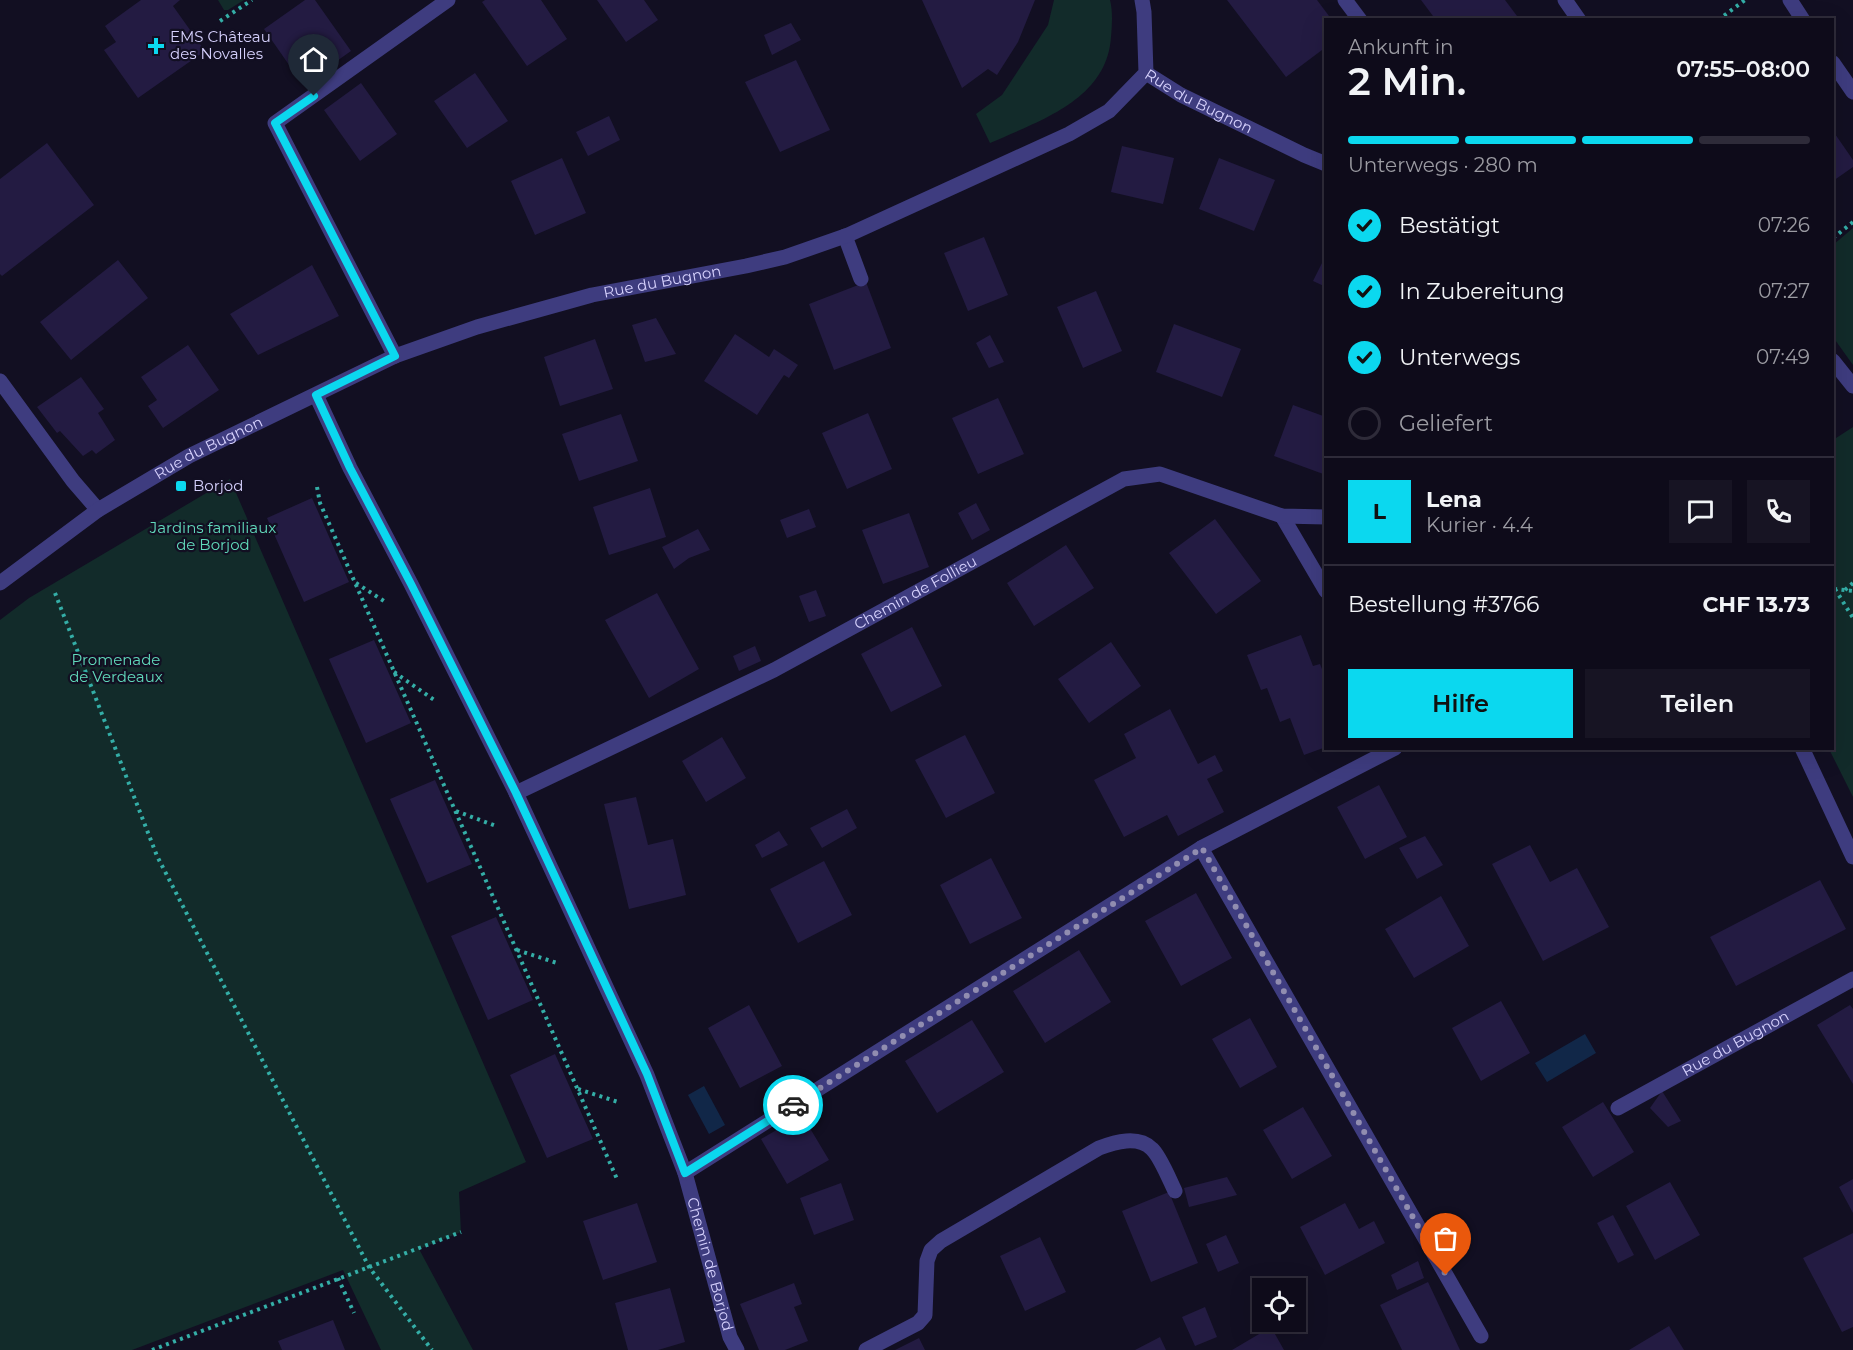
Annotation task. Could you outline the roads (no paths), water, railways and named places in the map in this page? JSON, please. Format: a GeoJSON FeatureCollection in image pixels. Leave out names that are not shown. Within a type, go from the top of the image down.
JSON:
{"type":"FeatureCollection","features":[{"type":"Feature","properties":{"kind":"street"},"geometry":{"type":"LineString","coordinates":[[395,356],[275,123],[448,0]]}},
{"type":"Feature","properties":{"kind":"street"},"geometry":{"type":"LineString","coordinates":[[1142,0],[1146,73]]}},
{"type":"Feature","properties":{"kind":"street"},"geometry":{"type":"LineString","coordinates":[[1345,0],[1358,18]]}},
{"type":"Feature","properties":{"kind":"street"},"geometry":{"type":"LineString","coordinates":[[1565,0],[1578,18]]}},
{"type":"Feature","properties":{"kind":"street"},"geometry":{"type":"LineString","coordinates":[[1790,0],[1802,18]]}},
{"type":"Feature","properties":{"kind":"street"},"geometry":{"type":"LineString","coordinates":[[1834,64],[1853,92]]}},
{"type":"Feature","properties":{"kind":"street","name":"Rue du Bugnon"},"geometry":{"type":"LineString","coordinates":[[0,583],[98,510],[189,456],[395,356],[477,327],[592,295],[785,257],[845,236],[1069,134],[1109,111],[1146,73],[1181,95],[1324,163]]}},
{"type":"Feature","properties":{"kind":"street"},"geometry":{"type":"LineString","coordinates":[[845,236],[861,279]]}},
{"type":"Feature","properties":{"kind":"street"},"geometry":{"type":"LineString","coordinates":[[1834,362],[1853,386]]}},
{"type":"Feature","properties":{"kind":"street"},"geometry":{"type":"LineString","coordinates":[[0,381],[73,481],[98,510]]}},
{"type":"Feature","properties":{"kind":"street","name":"Chemin de Borjod"},"geometry":{"type":"LineString","coordinates":[[316,395],[350,468],[516,793],[647,1074],[685,1173],[730,1337],[737,1350]]}},
{"type":"Feature","properties":{"kind":"street","name":"Chemin de Follieu"},"geometry":{"type":"LineString","coordinates":[[516,793],[774,670],[1124,480],[1160,474],[1282,516],[1324,517]]}},
{"type":"Feature","properties":{"kind":"street"},"geometry":{"type":"LineString","coordinates":[[1282,516],[1324,588]]}},
{"type":"Feature","properties":{"kind":"street"},"geometry":{"type":"LineString","coordinates":[[685,1173],[1202,848],[1391,750]]}},
{"type":"Feature","properties":{"kind":"street"},"geometry":{"type":"LineString","coordinates":[[1803,750],[1853,857]]}},
{"type":"Feature","properties":{"kind":"street"},"geometry":{"type":"LineString","coordinates":[[1202,848],[1481,1336]]}},
{"type":"Feature","properties":{"kind":"street","name":"Rue du Bugnon"},"geometry":{"type":"LineString","coordinates":[[1618,1108],[1853,979]]}},
{"type":"Feature","properties":{"kind":"street"},"geometry":{"type":"LineString","coordinates":[[866,1350],[918,1323],[925,1315],[927,1262],[932,1250],[941,1241],[1099,1148],[1116,1142],[1129,1141],[1144,1144],[1153,1150],[1175,1191]]}},
{"type":"Feature","properties":{"kind":"water"},"geometry":{"type":"Polygon","coordinates":[[[1585,1034],[1596,1053],[1547,1082],[1535,1063],[1585,1034]]]}},
{"type":"Feature","properties":{"kind":"water"},"geometry":{"type":"Polygon","coordinates":[[[704,1086],[725,1125],[709,1134],[688,1095],[704,1086]]]}},
{"type":"Feature","properties":{"kind":"place","name":"EMS Château des Novalles"},"geometry":{"type":"Point","coordinates":[156,46]}},
{"type":"Feature","properties":{"kind":"place","name":"Borjod"},"geometry":{"type":"Point","coordinates":[181,486]}},
{"type":"Feature","properties":{"kind":"park label","name":"Jardins familiaux de Borjod"},"geometry":{"type":"Point","coordinates":[213,536]}},
{"type":"Feature","properties":{"kind":"park label","name":"Promenade de Verdeaux"},"geometry":{"type":"Point","coordinates":[116,668]}}]}
